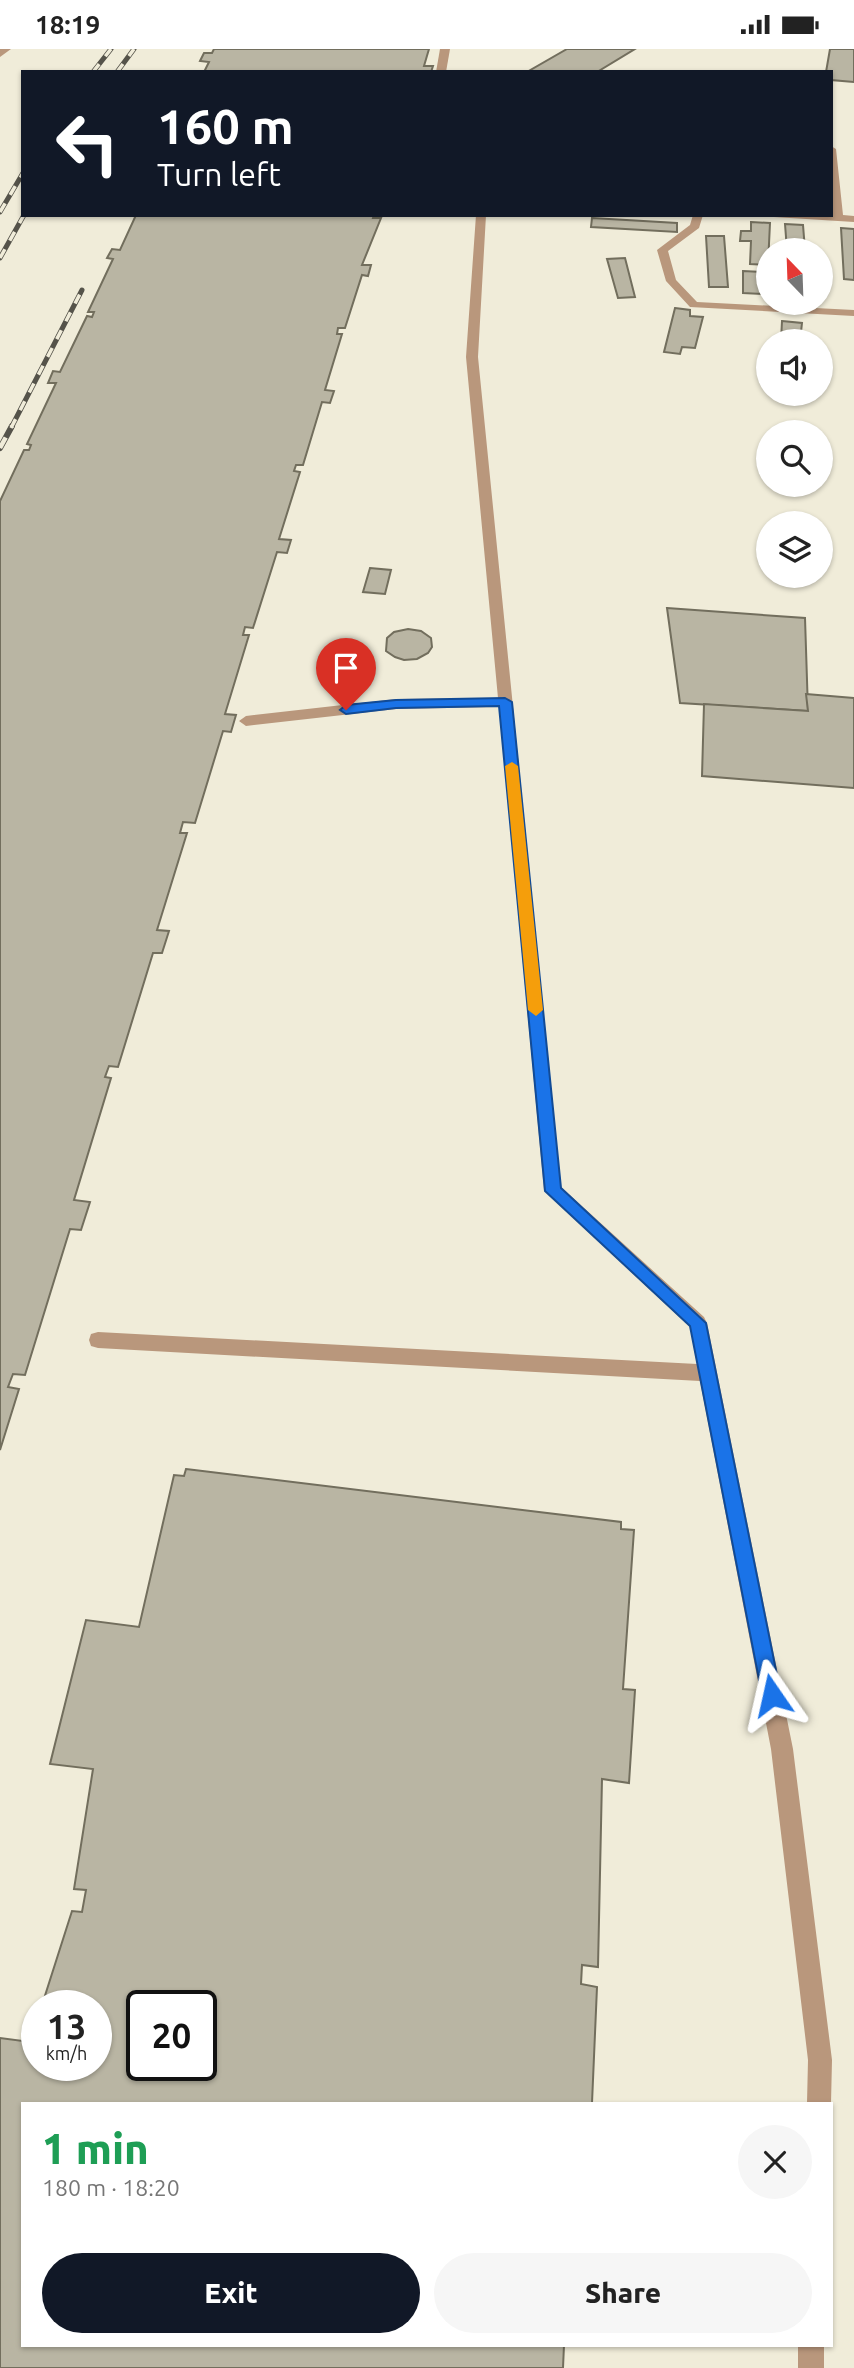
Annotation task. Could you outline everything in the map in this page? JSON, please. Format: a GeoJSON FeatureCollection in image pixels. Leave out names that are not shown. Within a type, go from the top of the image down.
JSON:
{"type":"FeatureCollection","features":[{"type":"Feature","properties":{"kind":"lane"},"geometry":{"type":"LineString","coordinates":[[0,54],[6,49]]}},
{"type":"Feature","properties":{"kind":"lane"},"geometry":{"type":"LineString","coordinates":[[441,70],[445,49]]}},
{"type":"Feature","properties":{"kind":"lane"},"geometry":{"type":"LineString","coordinates":[[833,169],[838,218]]}},
{"type":"Feature","properties":{"kind":"lane"},"geometry":{"type":"LineString","coordinates":[[481,217],[472,357],[553,1191],[698,1323],[782,1749],[820,2060],[819,2102]]}},
{"type":"Feature","properties":{"kind":"lane"},"geometry":{"type":"LineString","coordinates":[[697,217],[695,226],[662,250],[671,281],[694,305],[854,313]]}},
{"type":"Feature","properties":{"kind":"lane"},"geometry":{"type":"LineString","coordinates":[[818,217],[854,219]]}},
{"type":"Feature","properties":{"kind":"lane"},"geometry":{"type":"LineString","coordinates":[[246,721],[396,704],[505,702]]}},
{"type":"Feature","properties":{"kind":"lane"},"geometry":{"type":"LineString","coordinates":[[98,1340],[708,1373]]}},
{"type":"Feature","properties":{"kind":"lane"},"geometry":{"type":"LineString","coordinates":[[811,2347],[811,2368]]}},
{"type":"Feature","properties":{"kind":"building"},"geometry":{"type":"Polygon","coordinates":[[[214,49],[429,49],[424,66],[433,66],[432,70],[205,70],[209,62],[200,61],[204,53],[212,53],[214,49]]]}},
{"type":"Feature","properties":{"kind":"building"},"geometry":{"type":"Polygon","coordinates":[[[567,49],[635,49],[600,70],[530,70],[567,49]]]}},
{"type":"Feature","properties":{"kind":"building"},"geometry":{"type":"Polygon","coordinates":[[[830,49],[854,49],[854,82],[833,80],[833,70],[826,70],[830,49]]]}},
{"type":"Feature","properties":{"kind":"building"},"geometry":{"type":"Polygon","coordinates":[[[135,217],[381,218],[362,265],[371,265],[368,276],[362,275],[345,328],[338,328],[337,334],[342,334],[325,390],[334,391],[330,403],[322,402],[303,465],[296,465],[294,471],[300,472],[279,539],[291,540],[287,553],[277,552],[253,628],[245,627],[243,635],[249,635],[225,714],[236,715],[231,732],[223,731],[195,823],[183,822],[180,833],[187,833],[157,930],[169,931],[162,953],[153,953],[118,1067],[109,1066],[105,1077],[111,1078],[74,1200],[90,1202],[81,1230],[70,1229],[25,1375],[13,1374],[8,1387],[19,1389],[0,1450],[0,501],[24,450],[29,450],[31,445],[27,444],[56,383],[48,383],[53,371],[60,372],[87,316],[92,317],[94,312],[88,312],[113,259],[107,258],[112,249],[120,250],[135,217]]]}},
{"type":"Feature","properties":{"kind":"building"},"geometry":{"type":"Polygon","coordinates":[[[592,218],[677,223],[677,232],[591,227],[592,218]]]}},
{"type":"Feature","properties":{"kind":"building"},"geometry":{"type":"Polygon","coordinates":[[[751,222],[770,223],[769,238],[756,238],[756,264],[750,264],[751,241],[740,241],[741,231],[751,231],[751,222]]]}},
{"type":"Feature","properties":{"kind":"building"},"geometry":{"type":"Polygon","coordinates":[[[785,224],[803,225],[804,238],[786,238],[785,224]]]}},
{"type":"Feature","properties":{"kind":"building"},"geometry":{"type":"Polygon","coordinates":[[[841,228],[854,229],[854,280],[844,279],[841,228]]]}},
{"type":"Feature","properties":{"kind":"building"},"geometry":{"type":"Polygon","coordinates":[[[706,236],[724,236],[728,287],[709,287],[706,236]]]}},
{"type":"Feature","properties":{"kind":"building"},"geometry":{"type":"Polygon","coordinates":[[[625,258],[635,297],[618,298],[607,259],[625,258]]]}},
{"type":"Feature","properties":{"kind":"building"},"geometry":{"type":"Polygon","coordinates":[[[743,271],[756,272],[756,294],[743,293],[743,271]]]}},
{"type":"Feature","properties":{"kind":"building"},"geometry":{"type":"Polygon","coordinates":[[[675,308],[690,310],[690,316],[703,317],[695,348],[682,347],[680,354],[664,352],[675,308]]]}},
{"type":"Feature","properties":{"kind":"building"},"geometry":{"type":"Polygon","coordinates":[[[782,321],[802,323],[801,329],[782,329],[782,321]]]}},
{"type":"Feature","properties":{"kind":"building"},"geometry":{"type":"Polygon","coordinates":[[[370,568],[391,570],[385,594],[363,592],[370,568]]]}},
{"type":"Feature","properties":{"kind":"building"},"geometry":{"type":"Polygon","coordinates":[[[667,608],[805,618],[808,711],[680,703],[667,608]]]}},
{"type":"Feature","properties":{"kind":"building"},"geometry":{"type":"Polygon","coordinates":[[[408,629],[421,631],[431,638],[432,647],[428,653],[417,659],[404,660],[386,651],[387,638],[394,632],[408,629]]]}},
{"type":"Feature","properties":{"kind":"building"},"geometry":{"type":"Polygon","coordinates":[[[806,694],[854,698],[854,788],[702,776],[704,704],[808,711],[806,694]]]}},
{"type":"Feature","properties":{"kind":"building"},"geometry":{"type":"Polygon","coordinates":[[[186,1469],[621,1522],[621,1529],[634,1530],[623,1689],[635,1690],[629,1783],[602,1779],[598,1967],[582,1965],[581,1984],[597,1987],[592,2102],[21,2102],[21,2347],[564,2347],[563,2368],[0,2368],[0,2038],[21,2041],[21,2081],[112,2081],[112,1990],[47,1990],[72,1911],[82,1912],[86,1890],[74,1889],[93,1769],[50,1764],[86,1620],[139,1627],[174,1475],[184,1476],[186,1469]]]}},
{"type":"Feature","properties":{"kind":"railway"},"geometry":{"type":"LineString","coordinates":[[95,70],[111,49]]}},
{"type":"Feature","properties":{"kind":"railway"},"geometry":{"type":"LineString","coordinates":[[118,70],[134,49]]}},
{"type":"Feature","properties":{"kind":"railway"},"geometry":{"type":"LineString","coordinates":[[0,212],[21,176]]}},
{"type":"Feature","properties":{"kind":"railway"},"geometry":{"type":"LineString","coordinates":[[0,258],[23,217]]}},
{"type":"Feature","properties":{"kind":"railway"},"geometry":{"type":"LineString","coordinates":[[11,428],[82,290]]}},
{"type":"Feature","properties":{"kind":"railway"},"geometry":{"type":"LineString","coordinates":[[0,448],[12,426]]}},
{"type":"Feature","properties":{"kind":"slow traffic"},"geometry":{"type":"LineString","coordinates":[[512,766],[536,1010]]}},
{"type":"Feature","properties":{"kind":"route"},"geometry":{"type":"LineString","coordinates":[[346,710],[396,704],[505,702],[553,1191],[698,1323],[772,1695]]}}]}
